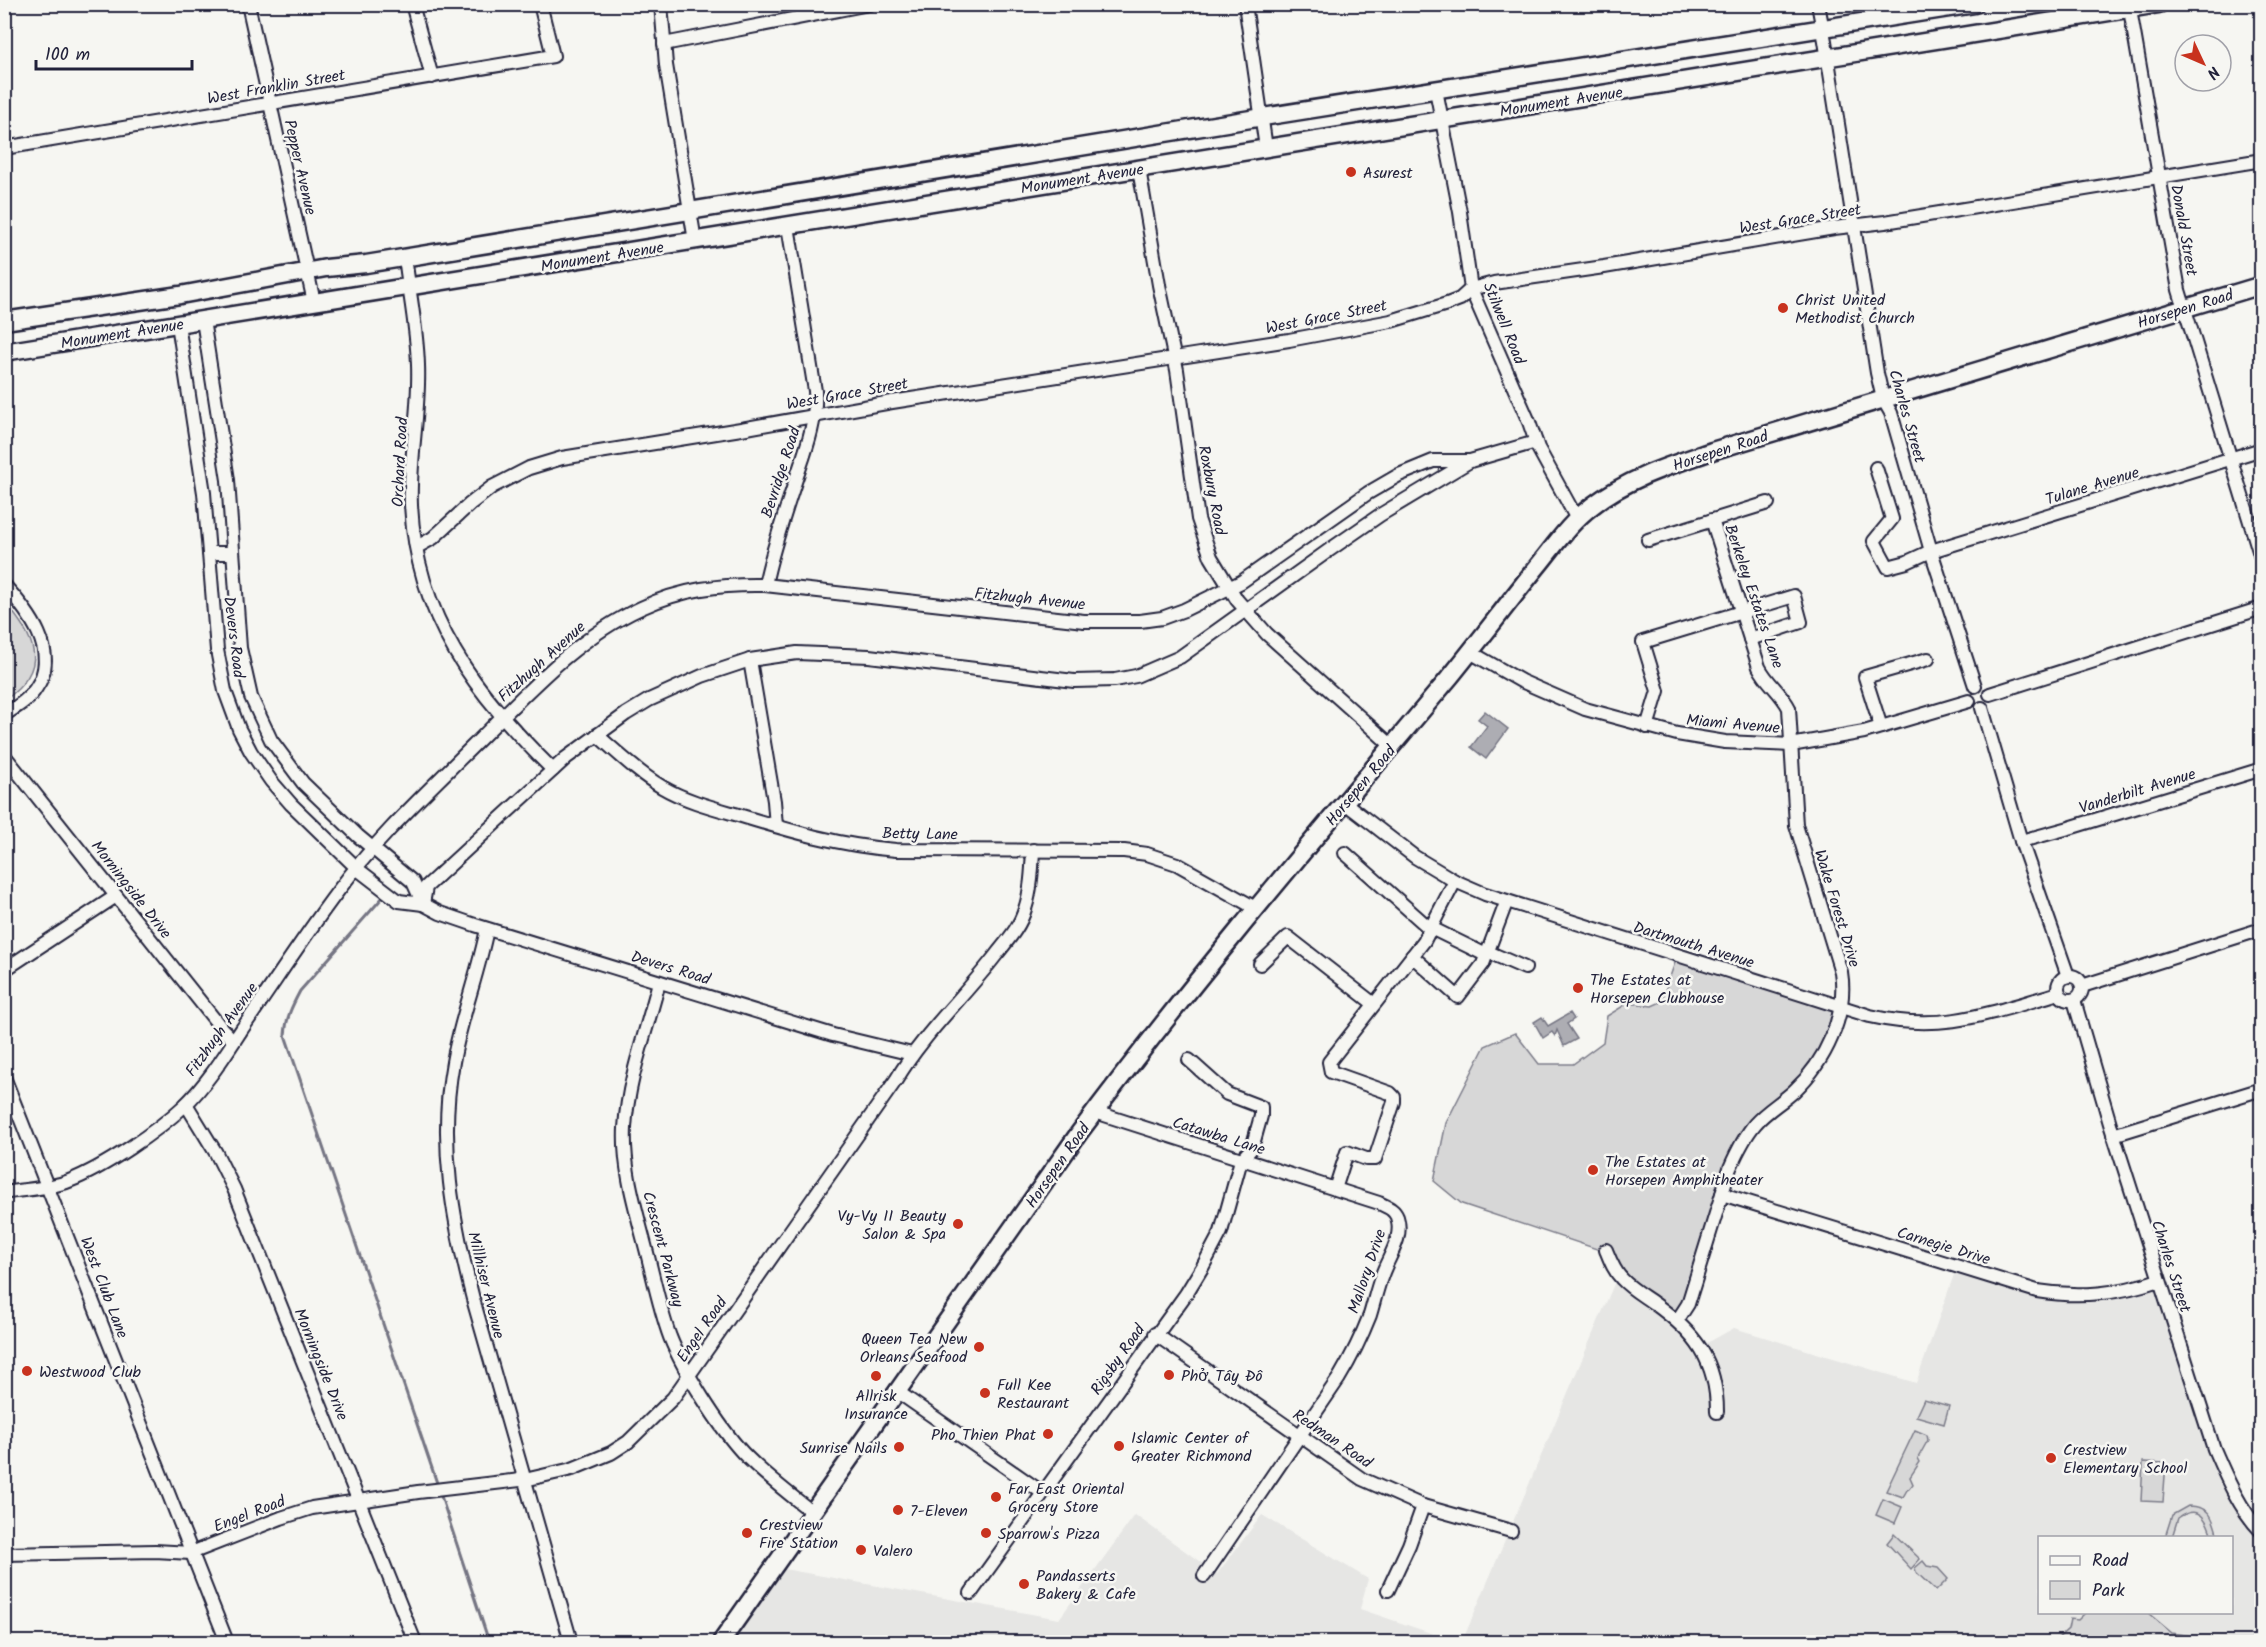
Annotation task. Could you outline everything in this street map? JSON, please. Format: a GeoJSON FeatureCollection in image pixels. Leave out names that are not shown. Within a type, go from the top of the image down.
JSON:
{"type":"FeatureCollection","features":[{"type":"Feature","properties":{"kind":"street","name":"Pepper Avenue"},"geometry":{"type":"LineString","coordinates":[[248,4],[314,302]]}},
{"type":"Feature","properties":{"kind":"street"},"geometry":{"type":"LineString","coordinates":[[412,4],[432,77]]}},
{"type":"Feature","properties":{"kind":"street","name":"West Franklin Street"},"geometry":{"type":"LineString","coordinates":[[4,148],[553,56],[540,4]]}},
{"type":"Feature","properties":{"kind":"street"},"geometry":{"type":"LineString","coordinates":[[662,4],[666,65],[695,241]]}},
{"type":"Feature","properties":{"kind":"street"},"geometry":{"type":"LineString","coordinates":[[664,44],[869,4]]}},
{"type":"Feature","properties":{"kind":"street"},"geometry":{"type":"LineString","coordinates":[[1245,4],[1266,148]]}},
{"type":"Feature","properties":{"kind":"street","name":"Charles Street"},"geometry":{"type":"LineString","coordinates":[[1818,4],[1883,399],[1894,424],[1931,551],[1975,686]]}},
{"type":"Feature","properties":{"kind":"street","name":"Monument Avenue"},"geometry":{"type":"LineString","coordinates":[[4,321],[180,295],[405,256],[1975,4]]}},
{"type":"Feature","properties":{"kind":"street","name":"Monument Avenue"},"geometry":{"type":"LineString","coordinates":[[4,352],[2158,4]]}},
{"type":"Feature","properties":{"kind":"street","name":"Donald Street"},"geometry":{"type":"LineString","coordinates":[[2129,7],[2171,254],[2185,309],[2262,561]]}},
{"type":"Feature","properties":{"kind":"street","name":"Stilwell Road"},"geometry":{"type":"LineString","coordinates":[[1436,90],[1460,212],[1471,289],[1536,442],[1577,519]]}},
{"type":"Feature","properties":{"kind":"street","name":"West Grace Street"},"geometry":{"type":"LineString","coordinates":[[417,547],[433,538],[492,487],[529,468],[585,453],[1289,340],[1391,321],[1447,304],[1460,299],[1471,289],[1494,283],[2262,160]]}},
{"type":"Feature","properties":{"kind":"street","name":"Roxbury Road"},"geometry":{"type":"LineString","coordinates":[[1139,169],[1174,358],[1198,519],[1211,557],[1246,611],[1295,661],[1392,746]]}},
{"type":"Feature","properties":{"kind":"street","name":"Bevridge Road"},"geometry":{"type":"LineString","coordinates":[[765,585],[778,532],[809,440],[814,416],[815,391],[788,226]]}},
{"type":"Feature","properties":{"kind":"street","name":"Orchard Road"},"geometry":{"type":"LineString","coordinates":[[405,256],[418,363],[418,412],[411,505],[421,574],[443,632],[465,669],[503,717],[553,770]]}},
{"type":"Feature","properties":{"kind":"street","name":"Horsepen Road"},"geometry":{"type":"LineString","coordinates":[[721,1642],[1095,1112],[1163,1022],[1470,652],[1577,519],[1592,505],[1622,486],[1664,467],[2262,285]]}},
{"type":"Feature","properties":{"kind":"street"},"geometry":{"type":"LineString","coordinates":[[180,295],[181,324]]}},
{"type":"Feature","properties":{"kind":"street","name":"Devers Road"},"geometry":{"type":"LineString","coordinates":[[203,320],[228,480],[240,648],[249,688],[261,721],[284,759],[303,783],[413,882],[423,904]]}},
{"type":"Feature","properties":{"kind":"street","name":"Devers Road"},"geometry":{"type":"LineString","coordinates":[[181,324],[199,453],[219,660],[225,692],[239,729],[271,781],[291,804],[356,866],[399,901],[423,904],[440,913],[487,929],[832,1035],[912,1054]]}},
{"type":"Feature","properties":{"kind":"street","name":"Fitzhugh Avenue"},"geometry":{"type":"LineString","coordinates":[[423,904],[426,887],[553,770],[626,714],[649,700],[702,676],[750,660],[797,653],[869,656],[1074,681],[1115,680],[1144,673],[1180,657],[1380,515],[1470,461],[1536,442]]}},
{"type":"Feature","properties":{"kind":"street","name":"Tulane Avenue"},"geometry":{"type":"LineString","coordinates":[[1876,468],[1892,519],[1874,541],[1888,567],[1907,562],[1931,551],[2262,449]]}},
{"type":"Feature","properties":{"kind":"street","name":"Fitzhugh Avenue"},"geometry":{"type":"LineString","coordinates":[[4,1193],[49,1187],[70,1181],[121,1153],[186,1104],[234,1041],[356,866],[372,847],[574,650],[611,624],[640,608],[690,590],[716,586],[765,585],[1113,623],[1162,618],[1184,610],[1241,582],[1368,493],[1399,475],[1433,461],[1470,461]]}},
{"type":"Feature","properties":{"kind":"street"},"geometry":{"type":"LineString","coordinates":[[1648,540],[1768,503]]}},
{"type":"Feature","properties":{"kind":"street","name":"Berkeley Estates Lane"},"geometry":{"type":"LineString","coordinates":[[1712,520],[1764,677],[1786,701],[1789,708],[1791,745]]}},
{"type":"Feature","properties":{"kind":"street"},"geometry":{"type":"LineString","coordinates":[[209,553],[233,553]]}},
{"type":"Feature","properties":{"kind":"street"},"geometry":{"type":"LineString","coordinates":[[4,585],[36,627],[43,647],[45,664],[36,689],[4,715]]}},
{"type":"Feature","properties":{"kind":"street"},"geometry":{"type":"LineString","coordinates":[[1647,727],[1658,691],[1643,642],[1794,597],[1802,622],[1750,639]]}},
{"type":"Feature","properties":{"kind":"street"},"geometry":{"type":"LineString","coordinates":[[1990,694],[2262,608]]}},
{"type":"Feature","properties":{"kind":"street","name":"Miami Avenue"},"geometry":{"type":"LineString","coordinates":[[1470,652],[1521,681],[1561,700],[1647,727],[1706,740],[1791,745],[1881,727],[1969,702]]}},
{"type":"Feature","properties":{"kind":"street"},"geometry":{"type":"LineString","coordinates":[[1881,727],[1865,677],[1928,659]]}},
{"type":"Feature","properties":{"kind":"street"},"geometry":{"type":"LineString","coordinates":[[750,660],[774,801],[776,826]]}},
{"type":"Feature","properties":{"kind":"street"},"geometry":{"type":"LineString","coordinates":[[1975,686],[1986,688],[1990,694],[1990,701],[1982,708],[1973,706],[1969,702],[1969,691],[1975,686]]}},
{"type":"Feature","properties":{"kind":"street"},"geometry":{"type":"LineString","coordinates":[[1982,708],[2021,841],[2068,976]]}},
{"type":"Feature","properties":{"kind":"street","name":"Betty Lane"},"geometry":{"type":"LineString","coordinates":[[597,735],[639,771],[672,793],[776,826],[870,848],[928,851],[1124,851],[1148,854],[1194,872],[1257,909]]}},
{"type":"Feature","properties":{"kind":"street","name":"Wake Forest Drive"},"geometry":{"type":"LineString","coordinates":[[1677,1320],[1688,1304],[1730,1168],[1748,1134],[1763,1116],[1800,1085],[1820,1059],[1830,1041],[1841,1007],[1843,992],[1840,972],[1796,825],[1791,745]]}},
{"type":"Feature","properties":{"kind":"street","name":"Morningside Drive"},"geometry":{"type":"LineString","coordinates":[[4,756],[222,1029],[234,1041]]}},
{"type":"Feature","properties":{"kind":"street","name":"Vanderbilt Avenue"},"geometry":{"type":"LineString","coordinates":[[2021,841],[2262,769]]}},
{"type":"Feature","properties":{"kind":"street","name":"Dartmouth Avenue"},"geometry":{"type":"LineString","coordinates":[[1345,803],[1415,857],[1455,881],[1506,903],[1890,1021],[1928,1024],[1958,1021],[2058,993]]}},
{"type":"Feature","properties":{"kind":"street","name":"Engel Road"},"geometry":{"type":"LineString","coordinates":[[191,1553],[312,1508],[523,1479],[572,1469],[611,1453],[628,1442],[673,1398],[912,1054],[981,974],[1020,921],[1029,892],[1033,850]]}},
{"type":"Feature","properties":{"kind":"street"},"geometry":{"type":"LineString","coordinates":[[1345,853],[1432,928],[1525,969]]}},
{"type":"Feature","properties":{"kind":"street"},"geometry":{"type":"LineString","coordinates":[[1335,1189],[1347,1152],[1366,1159],[1376,1159],[1394,1097],[1390,1093],[1330,1071],[1329,1062],[1432,928],[1455,881]]}},
{"type":"Feature","properties":{"kind":"street"},"geometry":{"type":"LineString","coordinates":[[4,970],[116,896]]}},
{"type":"Feature","properties":{"kind":"street"},"geometry":{"type":"LineString","coordinates":[[1412,956],[1458,997],[1481,968],[1506,903]]}},
{"type":"Feature","properties":{"kind":"street","name":"Millhiser Avenue"},"geometry":{"type":"LineString","coordinates":[[487,929],[453,1060],[446,1114],[450,1194],[459,1246],[570,1642]]}},
{"type":"Feature","properties":{"kind":"street"},"geometry":{"type":"LineString","coordinates":[[2082,986],[2262,929]]}},
{"type":"Feature","properties":{"kind":"street"},"geometry":{"type":"LineString","coordinates":[[1260,964],[1288,937],[1374,1004]]}},
{"type":"Feature","properties":{"kind":"street"},"geometry":{"type":"LineString","coordinates":[[2068,976],[2075,977],[2082,986],[2082,993],[2074,1000],[2067,1000],[2058,993],[2059,982],[2068,976]]}},
{"type":"Feature","properties":{"kind":"street","name":"Crescent Parkway"},"geometry":{"type":"LineString","coordinates":[[659,982],[629,1096],[626,1148],[629,1184],[659,1300],[670,1338],[689,1375],[742,1452],[774,1482],[812,1512]]}},
{"type":"Feature","properties":{"kind":"street","name":"Charles Street"},"geometry":{"type":"LineString","coordinates":[[2074,1000],[2159,1280],[2218,1459],[2247,1514],[2262,1532]]}},
{"type":"Feature","properties":{"kind":"street","name":"Rigsby Road"},"geometry":{"type":"LineString","coordinates":[[971,1593],[1185,1294],[1214,1248],[1227,1215],[1241,1160],[1252,1148],[1261,1116],[1261,1107],[1227,1094],[1189,1059]]}},
{"type":"Feature","properties":{"kind":"street","name":"West Club Lane"},"geometry":{"type":"LineString","coordinates":[[4,1077],[227,1642]]}},
{"type":"Feature","properties":{"kind":"street"},"geometry":{"type":"LineString","coordinates":[[2114,1134],[2262,1089]]}},
{"type":"Feature","properties":{"kind":"street","name":"Morningside Drive"},"geometry":{"type":"LineString","coordinates":[[186,1104],[216,1153],[234,1189],[415,1642]]}},
{"type":"Feature","properties":{"kind":"street","name":"Catawba Lane"},"geometry":{"type":"LineString","coordinates":[[1095,1112],[1335,1189]]}},
{"type":"Feature","properties":{"kind":"street","name":"Mallory Drive"},"geometry":{"type":"LineString","coordinates":[[1204,1576],[1355,1351],[1372,1309],[1382,1275],[1390,1261],[1398,1228],[1398,1219],[1393,1210],[1379,1203],[1335,1189]]}},
{"type":"Feature","properties":{"kind":"street","name":"Carnegie Drive"},"geometry":{"type":"LineString","coordinates":[[1722,1194],[2037,1291],[2077,1296],[2094,1295],[2121,1292],[2159,1280]]}},
{"type":"Feature","properties":{"kind":"street"},"geometry":{"type":"LineString","coordinates":[[1606,1250],[1623,1280],[1690,1332],[1706,1357],[1715,1385],[1717,1412]]}},
{"type":"Feature","properties":{"kind":"street","name":"Redman Road"},"geometry":{"type":"LineString","coordinates":[[1155,1334],[1362,1479],[1423,1506],[1512,1531]]}},
{"type":"Feature","properties":{"kind":"street"},"geometry":{"type":"LineString","coordinates":[[898,1392],[1042,1493]]}},
{"type":"Feature","properties":{"kind":"street"},"geometry":{"type":"LineString","coordinates":[[1388,1590],[1409,1545],[1423,1506]]}},
{"type":"Feature","properties":{"kind":"street"},"geometry":{"type":"LineString","coordinates":[[4,1554],[155,1551],[191,1553]]}},
{"type":"Feature","properties":{"kind":"shaded area"},"geometry":{"type":"Polygon","coordinates":[[[1485,711],[1508,729],[1486,759],[1471,747],[1487,726],[1478,719],[1485,711]]]}},
{"type":"Feature","properties":{"kind":"shaded area"},"geometry":{"type":"Polygon","coordinates":[[[1570,1013],[1574,1019],[1567,1024],[1577,1039],[1564,1046],[1557,1030],[1555,1036],[1552,1032],[1543,1038],[1534,1022],[1542,1017],[1548,1026],[1570,1013]]]}},
{"type":"Feature","properties":{"kind":"shaded area"},"geometry":{"type":"Polygon","coordinates":[[[1957,1266],[2016,1285],[2088,1296],[2160,1279],[2209,1441],[2261,1533],[2261,1642],[1462,1642],[1617,1277],[1700,1347],[1734,1328],[1916,1383],[1957,1266]]]}},
{"type":"Feature","properties":{"kind":"shaded area"},"geometry":{"type":"Polygon","coordinates":[[[1135,1515],[1217,1574],[1262,1515],[1368,1579],[1360,1609],[1457,1642],[731,1642],[784,1569],[1059,1619],[1135,1515]]]}},
{"type":"Feature","properties":{"kind":"green space"},"geometry":{"type":"Polygon","coordinates":[[[5,602],[24,629],[34,653],[33,665],[28,676],[19,688],[5,700],[5,602]]]}},
{"type":"Feature","properties":{"kind":"green space"},"geometry":{"type":"Polygon","coordinates":[[[1677,957],[1840,1009],[1824,1052],[1742,1143],[1681,1322],[1617,1277],[1603,1251],[1462,1204],[1434,1181],[1446,1123],[1485,1046],[1515,1033],[1539,1064],[1573,1064],[1603,1042],[1607,1016],[1628,1003],[1652,1006],[1661,1002],[1677,957]]]}},
{"type":"Feature","properties":{"kind":"green space"},"geometry":{"type":"Polygon","coordinates":[[[1924,1399],[1949,1406],[1944,1424],[1916,1416],[1924,1399]]]}},
{"type":"Feature","properties":{"kind":"green space"},"geometry":{"type":"Polygon","coordinates":[[[1915,1430],[1927,1435],[1928,1440],[1918,1458],[1920,1462],[1910,1477],[1913,1484],[1903,1497],[1886,1491],[1915,1430]]]}},
{"type":"Feature","properties":{"kind":"green space"},"geometry":{"type":"Polygon","coordinates":[[[2143,1462],[2166,1463],[2163,1502],[2141,1501],[2143,1462]]]}},
{"type":"Feature","properties":{"kind":"green space"},"geometry":{"type":"Polygon","coordinates":[[[1883,1499],[1902,1507],[1895,1523],[1876,1515],[1883,1499]]]}},
{"type":"Feature","properties":{"kind":"green space"},"geometry":{"type":"Polygon","coordinates":[[[2188,1506],[2202,1508],[2210,1514],[2218,1536],[2212,1536],[2208,1524],[2201,1515],[2191,1512],[2178,1518],[2172,1536],[2165,1536],[2172,1515],[2188,1506]]]}},
{"type":"Feature","properties":{"kind":"green space"},"geometry":{"type":"Polygon","coordinates":[[[1894,1534],[1920,1559],[1911,1569],[1887,1543],[1894,1534]]]}},
{"type":"Feature","properties":{"kind":"green space"},"geometry":{"type":"Polygon","coordinates":[[[1923,1561],[1927,1566],[1938,1568],[1948,1579],[1936,1591],[1916,1572],[1915,1568],[1923,1561]]]}},
{"type":"Feature","properties":{"kind":"green space"},"geometry":{"type":"Polygon","coordinates":[[[2084,1614],[2149,1614],[2172,1633],[2211,1639],[2211,1642],[2054,1642],[2068,1629],[2070,1619],[2078,1620],[2084,1614]]]}},
{"type":"Feature","properties":{"kind":"waterway"},"geometry":{"type":"LineString","coordinates":[[383,897],[300,991],[290,1012],[285,1035],[438,1486]]}},
{"type":"Feature","properties":{"kind":"waterway"},"geometry":{"type":"LineString","coordinates":[[440,1493],[489,1642]]}},
{"type":"Feature","properties":{"kind":"place","name":"Asurest"},"geometry":{"type":"Point","coordinates":[1351,172]}},
{"type":"Feature","properties":{"kind":"place","name":"Christ United Methodist Church"},"geometry":{"type":"Point","coordinates":[1783,308]}},
{"type":"Feature","properties":{"kind":"place","name":"The Estates at Horsepen Clubhouse"},"geometry":{"type":"Point","coordinates":[1578,988]}},
{"type":"Feature","properties":{"kind":"place","name":"The Estates at Horsepen Amphitheater"},"geometry":{"type":"Point","coordinates":[1593,1170]}},
{"type":"Feature","properties":{"kind":"place","name":"Vy-Vy II Beauty Salon & Spa"},"geometry":{"type":"Point","coordinates":[958,1224]}},
{"type":"Feature","properties":{"kind":"place","name":"Queen Tea New Orleans Seafood"},"geometry":{"type":"Point","coordinates":[979,1347]}},
{"type":"Feature","properties":{"kind":"place","name":"Westwood Club"},"geometry":{"type":"Point","coordinates":[27,1371]}},
{"type":"Feature","properties":{"kind":"place","name":"Phở Tây Đô"},"geometry":{"type":"Point","coordinates":[1169,1375]}},
{"type":"Feature","properties":{"kind":"place","name":"Allrisk Insurance"},"geometry":{"type":"Point","coordinates":[876,1376]}},
{"type":"Feature","properties":{"kind":"place","name":"Full Kee Restaurant"},"geometry":{"type":"Point","coordinates":[985,1393]}},
{"type":"Feature","properties":{"kind":"place","name":"Pho Thien Phat"},"geometry":{"type":"Point","coordinates":[1048,1434]}},
{"type":"Feature","properties":{"kind":"place","name":"Islamic Center of Greater Richmond"},"geometry":{"type":"Point","coordinates":[1119,1446]}},
{"type":"Feature","properties":{"kind":"place","name":"Sunrise Nails"},"geometry":{"type":"Point","coordinates":[899,1447]}},
{"type":"Feature","properties":{"kind":"place","name":"Crestview Elementary School"},"geometry":{"type":"Point","coordinates":[2051,1458]}},
{"type":"Feature","properties":{"kind":"place","name":"Far East Oriental Grocery Store"},"geometry":{"type":"Point","coordinates":[996,1497]}},
{"type":"Feature","properties":{"kind":"place","name":"7-Eleven"},"geometry":{"type":"Point","coordinates":[898,1510]}},
{"type":"Feature","properties":{"kind":"place","name":"Crestview Fire Station"},"geometry":{"type":"Point","coordinates":[747,1533]}},
{"type":"Feature","properties":{"kind":"place","name":"Sparrow's Pizza"},"geometry":{"type":"Point","coordinates":[986,1533]}},
{"type":"Feature","properties":{"kind":"place","name":"Valero"},"geometry":{"type":"Point","coordinates":[861,1550]}},
{"type":"Feature","properties":{"kind":"place","name":"Pandasserts Bakery & Cafe"},"geometry":{"type":"Point","coordinates":[1024,1584]}}]}
